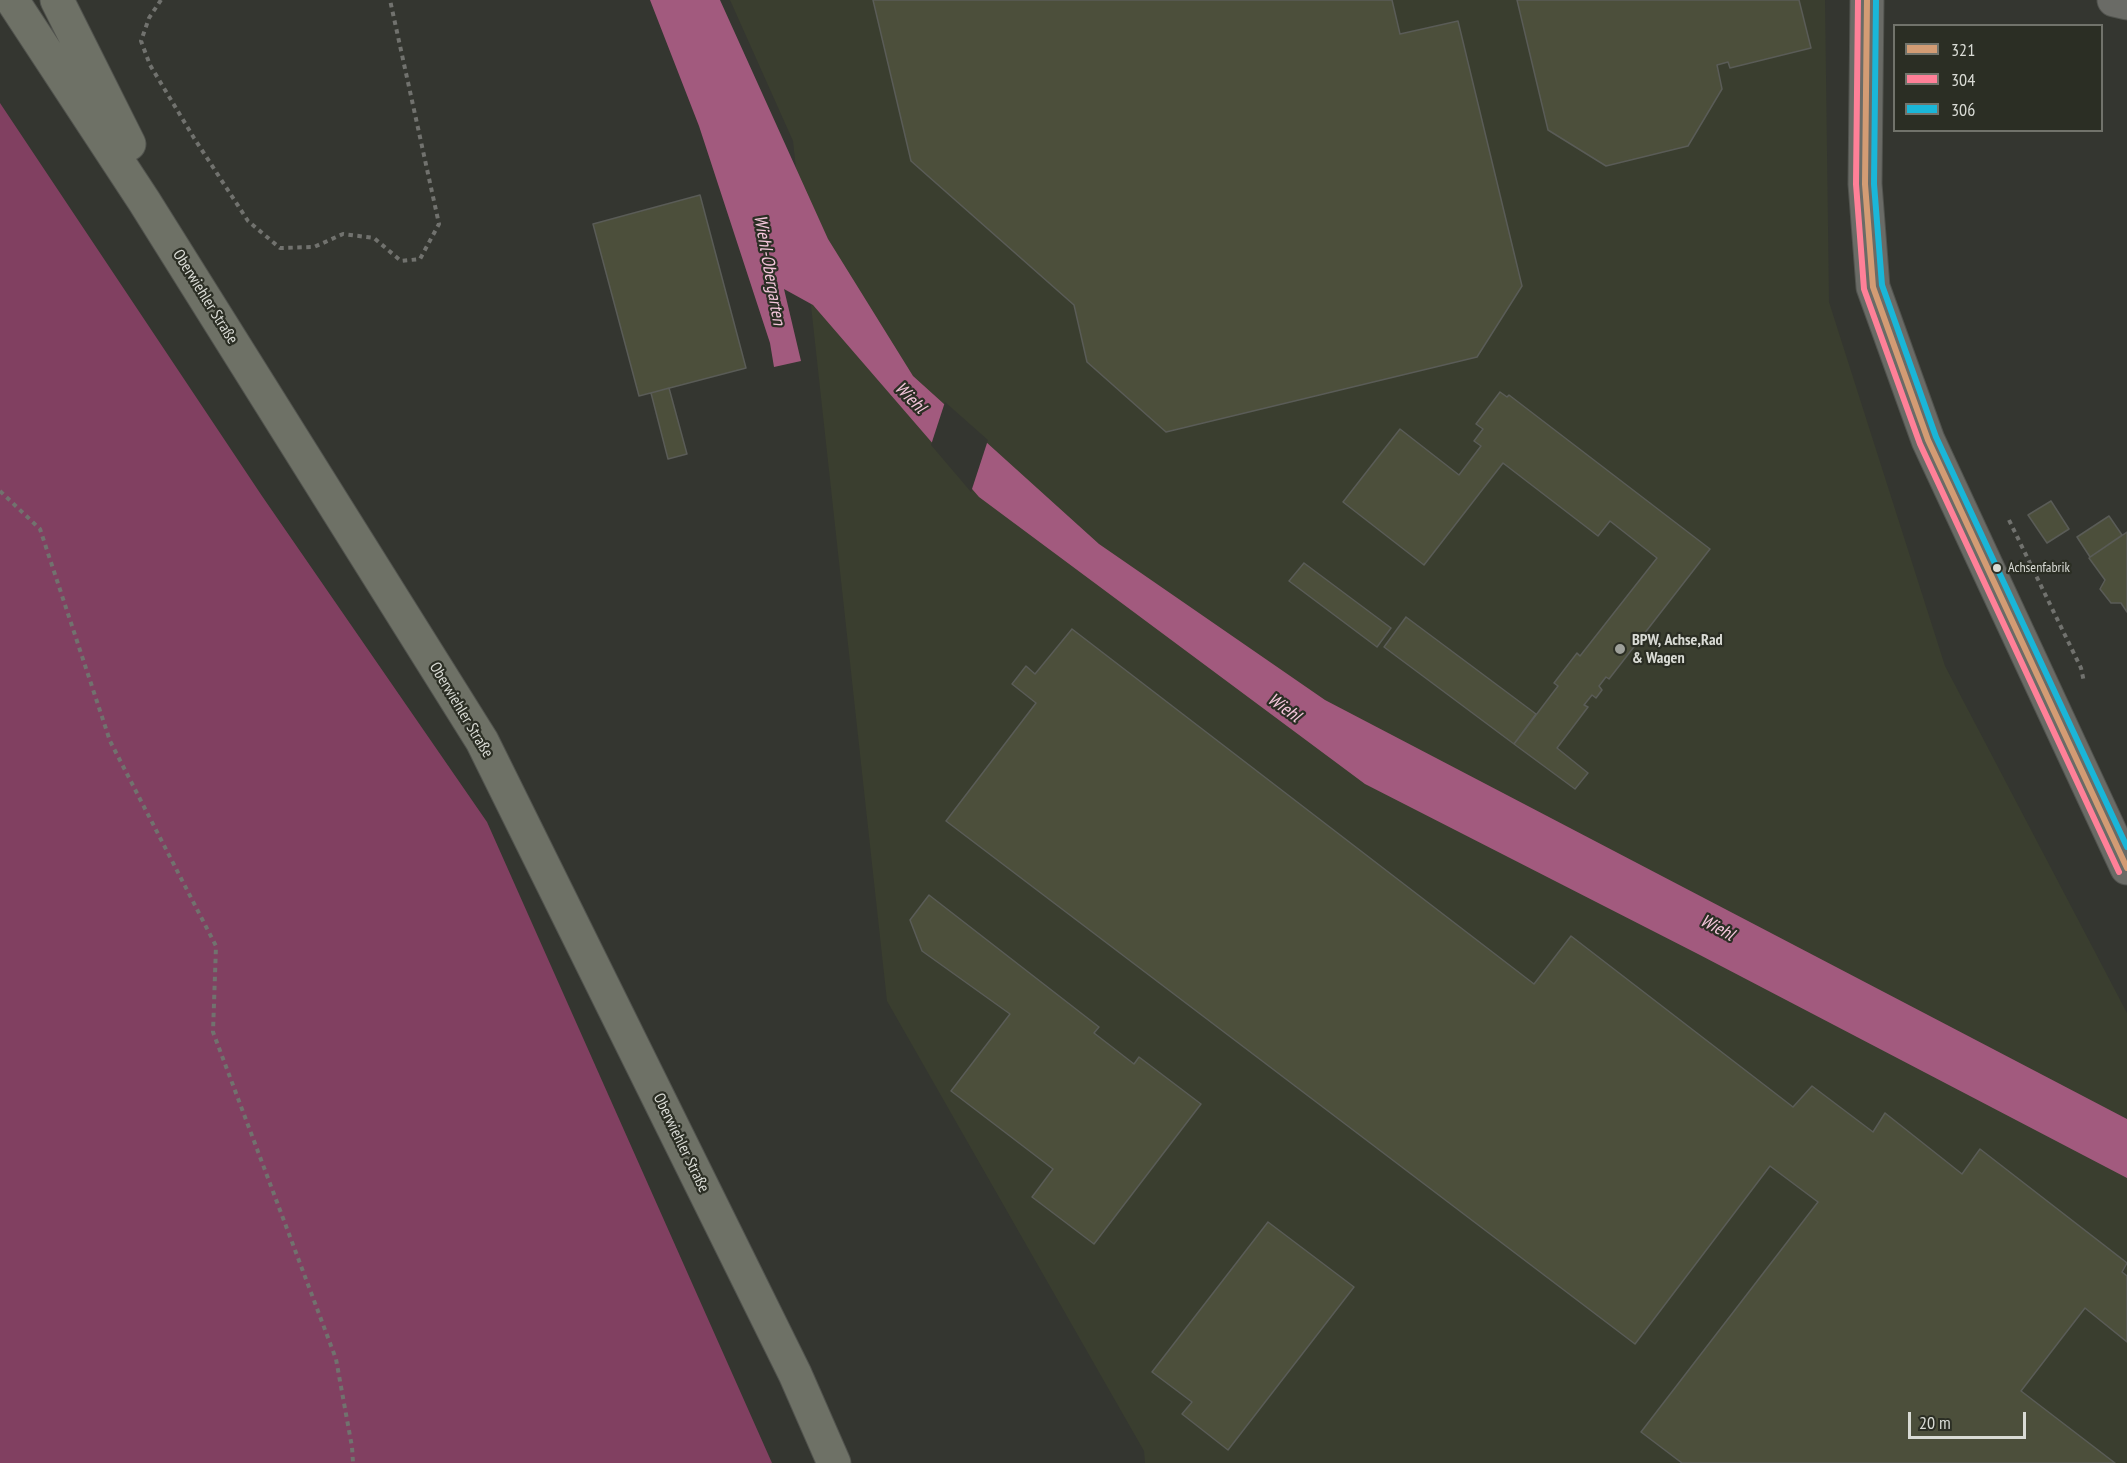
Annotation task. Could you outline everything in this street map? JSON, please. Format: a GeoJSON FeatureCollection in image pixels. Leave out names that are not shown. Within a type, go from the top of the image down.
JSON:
{"type":"FeatureCollection","features":[{"type":"Feature","properties":{"kind":"main road","name":"Oberwiehler Straße"},"geometry":{"type":"LineString","coordinates":[[2,0],[19,11],[206,299],[482,741],[795,1374],[834,1463]]}},
{"type":"Feature","properties":{"kind":"main road"},"geometry":{"type":"LineString","coordinates":[[57,0],[206,299]]}},
{"type":"Feature","properties":{"kind":"street"},"geometry":{"type":"LineString","coordinates":[[1867,0],[1865,184],[1873,287],[1928,440],[2127,868]]}},
{"type":"Feature","properties":{"kind":"street"},"geometry":{"type":"LineString","coordinates":[[2115,0],[2127,3]]}},
{"type":"Feature","properties":{"kind":"path"},"geometry":{"type":"LineString","coordinates":[[161,0],[149,18],[141,41],[147,57],[194,138],[248,221],[280,248],[314,247],[343,234],[374,238],[401,261],[420,259],[439,224],[390,0]]}},
{"type":"Feature","properties":{"kind":"path"},"geometry":{"type":"LineString","coordinates":[[0,490],[40,529],[110,741],[216,946],[213,1032],[336,1359],[353,1463]]}},
{"type":"Feature","properties":{"kind":"path"},"geometry":{"type":"LineString","coordinates":[[2006,518],[2013,525],[2081,668],[2086,690]]}},
{"type":"Feature","properties":{"kind":"shaded area"},"geometry":{"type":"Polygon","coordinates":[[[730,0],[1825,0],[1829,302],[1945,666],[2127,1013],[2127,1463],[1145,1463],[1144,1451],[887,1001],[793,141],[730,0]]]}},
{"type":"Feature","properties":{"kind":"shaded area"},"geometry":{"type":"Polygon","coordinates":[[[0,103],[262,496],[487,822],[772,1463],[0,1463],[0,103]]]}},
{"type":"Feature","properties":{"kind":"water"},"geometry":{"type":"Polygon","coordinates":[[[650,0],[720,0],[828,239],[913,376],[1099,544],[1325,700],[2127,1119],[2127,1178],[1698,954],[1365,784],[979,497],[813,305],[784,289],[801,361],[774,367],[770,343],[699,126],[650,0]]]}},
{"type":"Feature","properties":{"kind":"pier"},"geometry":{"type":"Polygon","coordinates":[[[945,402],[988,440],[971,492],[931,445],[945,402]]]}},
{"type":"Feature","properties":{"kind":"building"},"geometry":{"type":"Polygon","coordinates":[[[873,0],[1392,0],[1400,34],[1458,21],[1522,286],[1477,357],[1166,432],[1087,362],[1074,305],[911,161],[873,0]]]}},
{"type":"Feature","properties":{"kind":"building"},"geometry":{"type":"Polygon","coordinates":[[[1517,0],[1799,0],[1811,48],[1730,68],[1728,62],[1717,65],[1722,89],[1688,146],[1606,166],[1548,130],[1517,0]]]}},
{"type":"Feature","properties":{"kind":"building"},"geometry":{"type":"Polygon","coordinates":[[[700,195],[746,368],[639,396],[593,224],[700,195]]]}},
{"type":"Feature","properties":{"kind":"building"},"geometry":{"type":"Polygon","coordinates":[[[669,388],[687,454],[668,459],[651,393],[669,388]]]}},
{"type":"Feature","properties":{"kind":"building"},"geometry":{"type":"Polygon","coordinates":[[[1500,392],[1507,397],[1509,395],[1710,549],[1609,679],[1606,677],[1599,686],[1602,690],[1596,698],[1592,695],[1584,705],[1588,707],[1557,748],[1588,773],[1575,789],[1514,744],[1558,686],[1554,683],[1577,653],[1580,656],[1657,558],[1610,521],[1598,536],[1503,463],[1424,565],[1343,502],[1400,429],[1459,475],[1481,446],[1474,441],[1483,429],[1476,424],[1500,392]]]}},
{"type":"Feature","properties":{"kind":"building"},"geometry":{"type":"Polygon","coordinates":[[[2051,501],[2069,529],[2047,543],[2028,515],[2051,501]]]}},
{"type":"Feature","properties":{"kind":"building"},"geometry":{"type":"Polygon","coordinates":[[[2109,516],[2122,535],[2090,557],[2077,537],[2109,516]]]}},
{"type":"Feature","properties":{"kind":"building"},"geometry":{"type":"Polygon","coordinates":[[[2127,532],[2127,612],[2121,603],[2111,603],[2100,589],[2105,580],[2089,558],[2127,532]]]}},
{"type":"Feature","properties":{"kind":"building"},"geometry":{"type":"Polygon","coordinates":[[[1304,563],[1391,628],[1377,647],[1289,581],[1304,563]]]}},
{"type":"Feature","properties":{"kind":"building"},"geometry":{"type":"Polygon","coordinates":[[[1406,617],[1536,714],[1514,744],[1384,647],[1406,617]]]}},
{"type":"Feature","properties":{"kind":"building"},"geometry":{"type":"Polygon","coordinates":[[[1072,629],[1534,984],[1571,936],[1793,1107],[1812,1086],[1873,1132],[1885,1113],[1962,1174],[1980,1149],[2127,1263],[2122,1272],[2127,1276],[2127,1342],[2085,1308],[2021,1391],[2115,1463],[1682,1463],[1641,1432],[1818,1202],[1770,1166],[1635,1344],[946,821],[1036,703],[1012,684],[1026,666],[1035,674],[1072,629]]]}},
{"type":"Feature","properties":{"kind":"building"},"geometry":{"type":"Polygon","coordinates":[[[929,895],[1099,1027],[1094,1033],[1134,1064],[1139,1057],[1201,1104],[1094,1244],[1032,1197],[1053,1169],[951,1091],[1010,1014],[922,951],[910,920],[929,895]]]}},
{"type":"Feature","properties":{"kind":"building"},"geometry":{"type":"Polygon","coordinates":[[[1268,1222],[1354,1287],[1228,1450],[1182,1414],[1192,1402],[1152,1372],[1268,1222]]]}},
{"type":"Feature","properties":{"kind":"transit line","name":"304"},"geometry":{"type":"LineString","coordinates":[[1858,0],[1856,184],[1864,289],[1920,444],[2119,872]]}},
{"type":"Feature","properties":{"kind":"transit line","name":"321"},"geometry":{"type":"LineString","coordinates":[[1867,0],[1865,184],[1873,287],[1928,440],[2127,868]]}},
{"type":"Feature","properties":{"kind":"transit line","name":"306"},"geometry":{"type":"LineString","coordinates":[[1876,0],[1874,184],[1882,285],[1936,437],[2127,847]]}},
{"type":"Feature","properties":{"kind":"place","name":"Achsenfabrik"},"geometry":{"type":"Point","coordinates":[1997,568]}},
{"type":"Feature","properties":{"kind":"place","name":"BPW, Achse,Rad & Wagen"},"geometry":{"type":"Point","coordinates":[1620,649]}},
{"type":"Feature","properties":{"kind":"water label","name":"Wiehl-Obergarten"},"geometry":{"type":"Point","coordinates":[769,270]}},
{"type":"Feature","properties":{"kind":"water label","name":"Wiehl"},"geometry":{"type":"Point","coordinates":[910,398]}},
{"type":"Feature","properties":{"kind":"water label","name":"Wiehl"},"geometry":{"type":"Point","coordinates":[1284,708]}},
{"type":"Feature","properties":{"kind":"water label","name":"Wiehl"},"geometry":{"type":"Point","coordinates":[1717,928]}}]}
